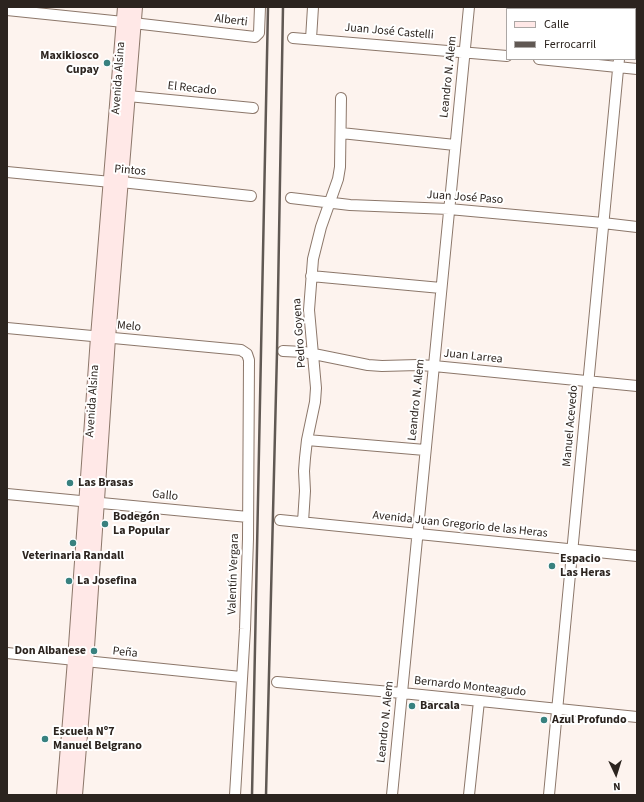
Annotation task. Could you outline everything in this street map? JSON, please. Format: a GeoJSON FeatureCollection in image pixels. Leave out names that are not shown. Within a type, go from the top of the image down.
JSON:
{"type":"FeatureCollection","features":[{"type":"Feature","properties":{"kind":"main road","name":"Avenida Alsina"},"geometry":{"type":"LineString","coordinates":[[116,182],[128,96],[128,22],[124,7]]}},
{"type":"Feature","properties":{"kind":"main road","name":"Avenida Alsina"},"geometry":{"type":"LineString","coordinates":[[75,795],[81,661],[103,338],[128,22],[135,7]]}},
{"type":"Feature","properties":{"kind":"main road","name":"Avenida Alsina"},"geometry":{"type":"LineString","coordinates":[[64,795],[81,661]]}},
{"type":"Feature","properties":{"kind":"street","name":"Alberti"},"geometry":{"type":"LineString","coordinates":[[7,10],[255,37],[259,32],[260,7]]}},
{"type":"Feature","properties":{"kind":"street"},"geometry":{"type":"LineString","coordinates":[[311,39],[313,7]]}},
{"type":"Feature","properties":{"kind":"street","name":"Leandro N. Alem"},"geometry":{"type":"LineString","coordinates":[[392,795],[469,7]]}},
{"type":"Feature","properties":{"kind":"street","name":"Juan José Castelli"},"geometry":{"type":"LineString","coordinates":[[294,38],[506,56]]}},
{"type":"Feature","properties":{"kind":"street"},"geometry":{"type":"LineString","coordinates":[[559,60],[619,63],[637,69]]}},
{"type":"Feature","properties":{"kind":"street","name":"Manuel Acevedo"},"geometry":{"type":"LineString","coordinates":[[549,795],[619,63]]}},
{"type":"Feature","properties":{"kind":"street","name":"El Recado"},"geometry":{"type":"LineString","coordinates":[[128,96],[253,108]]}},
{"type":"Feature","properties":{"kind":"street","name":"Pedro Goyena"},"geometry":{"type":"LineString","coordinates":[[303,522],[306,491],[304,464],[316,388],[309,310],[311,276],[317,240],[338,179],[340,167],[341,98]]}},
{"type":"Feature","properties":{"kind":"street"},"geometry":{"type":"LineString","coordinates":[[341,133],[455,145]]}},
{"type":"Feature","properties":{"kind":"street","name":"Pintos"},"geometry":{"type":"LineString","coordinates":[[7,172],[251,196]]}},
{"type":"Feature","properties":{"kind":"street","name":"Juan José Paso"},"geometry":{"type":"LineString","coordinates":[[291,198],[350,205],[449,209],[637,227]]}},
{"type":"Feature","properties":{"kind":"street"},"geometry":{"type":"LineString","coordinates":[[311,276],[441,288]]}},
{"type":"Feature","properties":{"kind":"street","name":"Melo"},"geometry":{"type":"LineString","coordinates":[[7,328],[241,350],[247,354]]}},
{"type":"Feature","properties":{"kind":"street","name":"Juan Larrea"},"geometry":{"type":"LineString","coordinates":[[283,351],[304,352],[375,366],[434,366],[637,386]]}},
{"type":"Feature","properties":{"kind":"street","name":"Valentín Vergara"},"geometry":{"type":"LineString","coordinates":[[235,795],[244,629],[248,517],[249,360],[247,354]]}},
{"type":"Feature","properties":{"kind":"street"},"geometry":{"type":"LineString","coordinates":[[307,440],[425,450]]}},
{"type":"Feature","properties":{"kind":"street","name":"Gallo"},"geometry":{"type":"LineString","coordinates":[[7,494],[248,517]]}},
{"type":"Feature","properties":{"kind":"street","name":"Avenida Juan Gregorio de las Heras"},"geometry":{"type":"LineString","coordinates":[[280,520],[637,556]]}},
{"type":"Feature","properties":{"kind":"street","name":"Peña"},"geometry":{"type":"LineString","coordinates":[[7,653],[241,677]]}},
{"type":"Feature","properties":{"kind":"street","name":"Bernardo Monteagudo"},"geometry":{"type":"LineString","coordinates":[[277,682],[637,717]]}},
{"type":"Feature","properties":{"kind":"street"},"geometry":{"type":"LineString","coordinates":[[469,795],[479,701]]}},
{"type":"Feature","properties":{"kind":"railway"},"geometry":{"type":"LineString","coordinates":[[252,795],[268,7]]}},
{"type":"Feature","properties":{"kind":"railway"},"geometry":{"type":"LineString","coordinates":[[266,795],[277,352],[283,7]]}},
{"type":"Feature","properties":{"kind":"place","name":"Maxikiosco Cupay"},"geometry":{"type":"Point","coordinates":[107,63]}},
{"type":"Feature","properties":{"kind":"place","name":"Las Brasas"},"geometry":{"type":"Point","coordinates":[70,483]}},
{"type":"Feature","properties":{"kind":"place","name":"Bodegón La Popular"},"geometry":{"type":"Point","coordinates":[105,524]}},
{"type":"Feature","properties":{"kind":"place","name":"Veterinaria Randall"},"geometry":{"type":"Point","coordinates":[73,543]}},
{"type":"Feature","properties":{"kind":"place","name":"Espacio Las Heras"},"geometry":{"type":"Point","coordinates":[552,566]}},
{"type":"Feature","properties":{"kind":"place","name":"La Josefina"},"geometry":{"type":"Point","coordinates":[69,581]}},
{"type":"Feature","properties":{"kind":"place","name":"Don Albanese"},"geometry":{"type":"Point","coordinates":[94,651]}},
{"type":"Feature","properties":{"kind":"place","name":"Barcala"},"geometry":{"type":"Point","coordinates":[412,706]}},
{"type":"Feature","properties":{"kind":"place","name":"Azul Profundo"},"geometry":{"type":"Point","coordinates":[544,720]}},
{"type":"Feature","properties":{"kind":"place","name":"Escuela Nº7 Manuel Belgrano"},"geometry":{"type":"Point","coordinates":[45,739]}}]}
